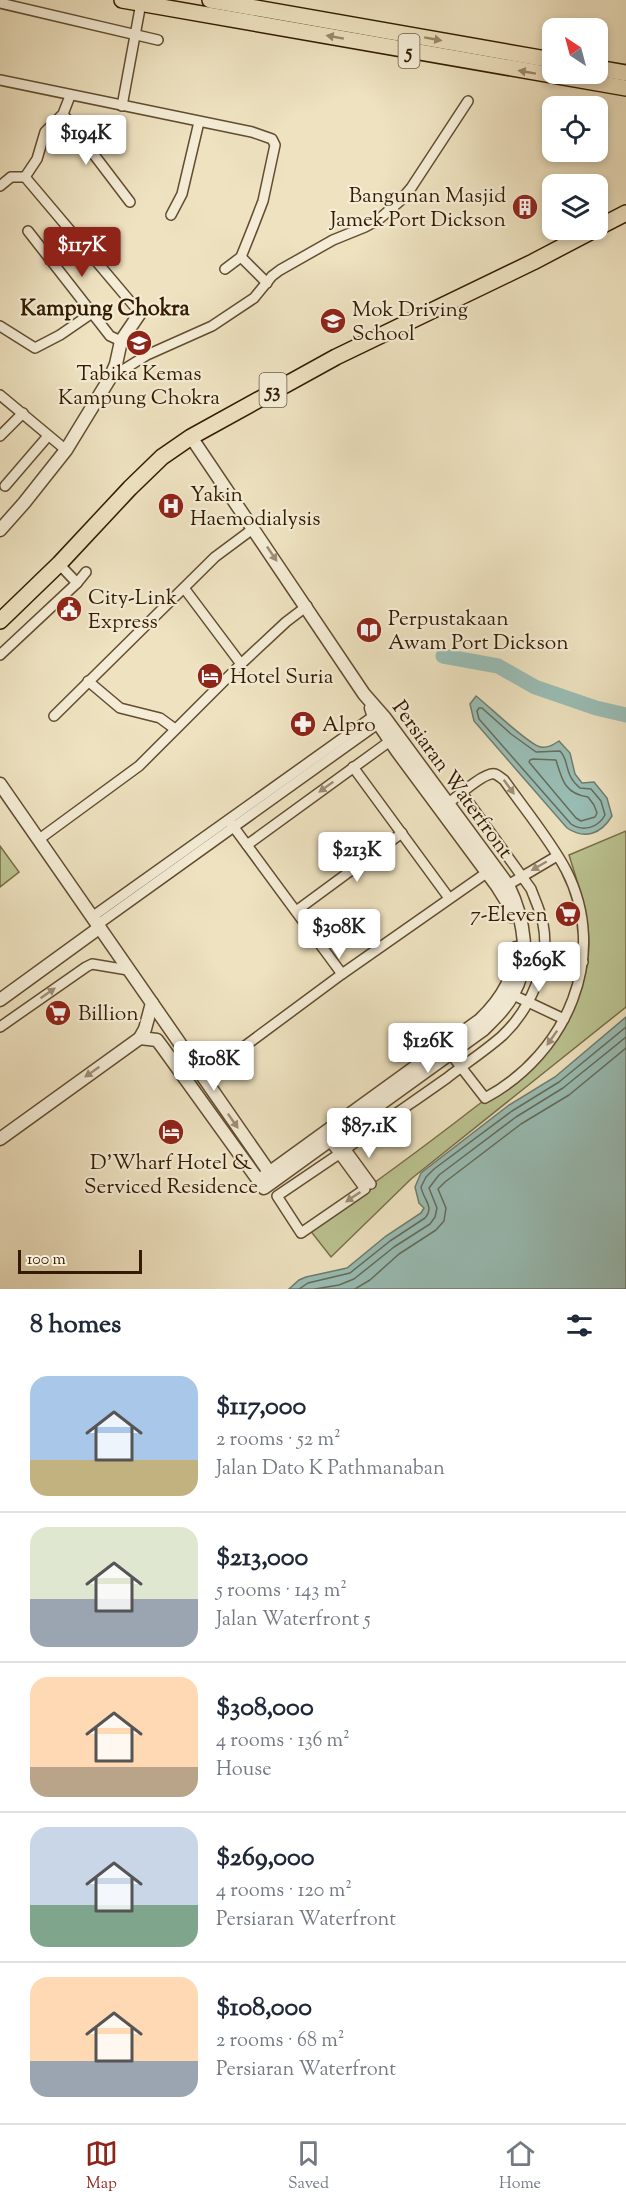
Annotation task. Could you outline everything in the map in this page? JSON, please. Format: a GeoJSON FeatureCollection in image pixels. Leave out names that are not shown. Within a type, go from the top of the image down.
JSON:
{"type":"FeatureCollection","features":[{"type":"Feature","properties":{"kind":"main road","name":"5"},"geometry":{"type":"LineString","coordinates":[[122,0],[141,1],[626,88]]}},
{"type":"Feature","properties":{"kind":"main road","name":"5"},"geometry":{"type":"LineString","coordinates":[[210,0],[542,58]]}},
{"type":"Feature","properties":{"kind":"main road"},"geometry":{"type":"LineString","coordinates":[[608,70],[626,73]]}},
{"type":"Feature","properties":{"kind":"main road","name":"53"},"geometry":{"type":"LineString","coordinates":[[608,223],[626,213]]}},
{"type":"Feature","properties":{"kind":"main road","name":"53"},"geometry":{"type":"LineString","coordinates":[[0,621],[59,564],[162,457],[191,436],[336,357],[575,240]]}},
{"type":"Feature","properties":{"kind":"street"},"geometry":{"type":"LineString","coordinates":[[122,106],[141,1]]}},
{"type":"Feature","properties":{"kind":"street"},"geometry":{"type":"LineString","coordinates":[[0,3],[158,40]]}},
{"type":"Feature","properties":{"kind":"street"},"geometry":{"type":"LineString","coordinates":[[0,80],[266,135],[275,143],[263,201],[241,257],[225,269]]}},
{"type":"Feature","properties":{"kind":"street"},"geometry":{"type":"LineString","coordinates":[[25,177],[37,159],[45,132],[63,114],[70,96]]}},
{"type":"Feature","properties":{"kind":"street"},"geometry":{"type":"LineString","coordinates":[[110,378],[147,356],[212,326],[254,298],[280,270],[333,240],[378,220],[411,188],[468,101]]}},
{"type":"Feature","properties":{"kind":"street"},"geometry":{"type":"LineString","coordinates":[[63,114],[130,202]]}},
{"type":"Feature","properties":{"kind":"street"},"geometry":{"type":"LineString","coordinates":[[171,214],[182,194],[199,122]]}},
{"type":"Feature","properties":{"kind":"street"},"geometry":{"type":"LineString","coordinates":[[0,186],[11,177],[25,177],[140,313],[121,341],[110,378],[66,450],[0,530]]}},
{"type":"Feature","properties":{"kind":"street"},"geometry":{"type":"LineString","coordinates":[[28,231],[110,336],[121,341]]}},
{"type":"Feature","properties":{"kind":"street"},"geometry":{"type":"LineString","coordinates":[[241,257],[267,284]]}},
{"type":"Feature","properties":{"kind":"street"},"geometry":{"type":"LineString","coordinates":[[0,326],[35,348],[60,335],[92,313]]}},
{"type":"Feature","properties":{"kind":"street"},"geometry":{"type":"LineString","coordinates":[[0,395],[66,450]]}},
{"type":"Feature","properties":{"kind":"street"},"geometry":{"type":"LineString","coordinates":[[0,435],[23,413]]}},
{"type":"Feature","properties":{"kind":"street"},"geometry":{"type":"LineString","coordinates":[[5,486],[48,436]]}},
{"type":"Feature","properties":{"kind":"street","name":"Persiaran Waterfront"},"geometry":{"type":"LineString","coordinates":[[191,436],[307,606],[379,717],[490,870],[507,902],[512,918],[515,958],[508,993]]}},
{"type":"Feature","properties":{"kind":"street"},"geometry":{"type":"LineString","coordinates":[[54,716],[215,557],[254,528]]}},
{"type":"Feature","properties":{"kind":"street"},"geometry":{"type":"LineString","coordinates":[[59,564],[77,583]]}},
{"type":"Feature","properties":{"kind":"street"},"geometry":{"type":"LineString","coordinates":[[0,656],[86,572]]}},
{"type":"Feature","properties":{"kind":"street"},"geometry":{"type":"LineString","coordinates":[[184,588],[241,664]]}},
{"type":"Feature","properties":{"kind":"street"},"geometry":{"type":"LineString","coordinates":[[38,840],[135,770],[241,664],[286,622],[307,606]]}},
{"type":"Feature","properties":{"kind":"street"},"geometry":{"type":"LineString","coordinates":[[88,681],[120,708],[160,718],[176,729]]}},
{"type":"Feature","properties":{"kind":"street"},"geometry":{"type":"LineString","coordinates":[[0,1000],[96,923],[379,717]]}},
{"type":"Feature","properties":{"kind":"street","name":"Persiaran Waterfront"},"geometry":{"type":"LineString","coordinates":[[379,717],[390,741],[444,806]]}},
{"type":"Feature","properties":{"kind":"street"},"geometry":{"type":"LineString","coordinates":[[247,845],[390,741]]}},
{"type":"Feature","properties":{"kind":"street"},"geometry":{"type":"LineString","coordinates":[[353,767],[448,898]]}},
{"type":"Feature","properties":{"kind":"street","name":"Persiaran Waterfront"},"geometry":{"type":"LineString","coordinates":[[462,793],[481,778],[495,774],[504,780],[565,868],[577,897],[582,919],[583,962],[580,984],[564,1019],[537,1059],[519,1075],[487,1097],[462,1066]]}},
{"type":"Feature","properties":{"kind":"street"},"geometry":{"type":"LineString","coordinates":[[0,784],[203,1077],[267,1178]]}},
{"type":"Feature","properties":{"kind":"street"},"geometry":{"type":"LineString","coordinates":[[342,1152],[365,1189],[301,1233],[277,1196],[423,1095],[502,1036],[527,1003],[535,988],[543,957],[543,925],[531,889],[462,793],[444,806]]}},
{"type":"Feature","properties":{"kind":"street"},"geometry":{"type":"LineString","coordinates":[[231,823],[342,974]]}},
{"type":"Feature","properties":{"kind":"street"},"geometry":{"type":"LineString","coordinates":[[296,911],[402,833]]}},
{"type":"Feature","properties":{"kind":"street"},"geometry":{"type":"LineString","coordinates":[[508,885],[557,856]]}},
{"type":"Feature","properties":{"kind":"street"},"geometry":{"type":"LineString","coordinates":[[203,1077],[342,974],[490,870]]}},
{"type":"Feature","properties":{"kind":"street","name":"Persiaran Waterfront"},"geometry":{"type":"LineString","coordinates":[[267,1178],[449,1050],[520,979],[524,952],[519,916],[508,885],[490,870]]}},
{"type":"Feature","properties":{"kind":"street"},"geometry":{"type":"LineString","coordinates":[[543,957],[583,962]]}},
{"type":"Feature","properties":{"kind":"street"},"geometry":{"type":"LineString","coordinates":[[0,1027],[92,964],[129,970]]}},
{"type":"Feature","properties":{"kind":"street"},"geometry":{"type":"LineString","coordinates":[[508,993],[564,1019]]}},
{"type":"Feature","properties":{"kind":"street"},"geometry":{"type":"LineString","coordinates":[[0,1139],[140,1038],[152,1004]]}},
{"type":"Feature","properties":{"kind":"street"},"geometry":{"type":"LineString","coordinates":[[140,1038],[157,1040],[267,1178]]}},
{"type":"Feature","properties":{"kind":"street"},"geometry":{"type":"LineString","coordinates":[[449,1050],[462,1066]]}},
{"type":"Feature","properties":{"kind":"street"},"geometry":{"type":"LineString","coordinates":[[410,1078],[423,1095]]}},
{"type":"Feature","properties":{"kind":"street"},"geometry":{"type":"LineString","coordinates":[[329,1136],[371,1184]]}},
{"type":"Feature","properties":{"kind":"green space"},"geometry":{"type":"Polygon","coordinates":[[[626,831],[626,1007],[411,1179],[331,1257],[309,1229],[514,1080],[542,1054],[573,1001],[587,966],[589,952],[587,923],[569,855],[626,831]]]}},
{"type":"Feature","properties":{"kind":"green space"},"geometry":{"type":"Polygon","coordinates":[[[0,846],[19,872],[0,887],[0,846]]]}},
{"type":"Feature","properties":{"kind":"water"},"geometry":{"type":"Polygon","coordinates":[[[476,696],[536,745],[546,747],[559,741],[570,753],[575,774],[582,783],[594,782],[607,798],[612,816],[608,822],[598,831],[586,834],[580,834],[567,828],[474,721],[470,704],[476,696]]]}},
{"type":"Feature","properties":{"kind":"water"},"geometry":{"type":"Polygon","coordinates":[[[626,1017],[626,1289],[289,1289],[306,1277],[347,1268],[386,1236],[421,1213],[424,1208],[419,1203],[415,1187],[421,1173],[509,1105],[555,1077],[626,1017]]]}},
{"type":"Feature","properties":{"kind":"waterway"},"geometry":{"type":"LineString","coordinates":[[443,656],[498,666],[535,687],[596,708],[626,715]]}},
{"type":"Feature","properties":{"kind":"place","name":"Bangunan Masjid Jamek Port Dickson"},"geometry":{"type":"Point","coordinates":[525,207]}},
{"type":"Feature","properties":{"kind":"place","name":"Mok Driving School"},"geometry":{"type":"Point","coordinates":[333,321]}},
{"type":"Feature","properties":{"kind":"place","name":"Tabika Kemas Kampung Chokra"},"geometry":{"type":"Point","coordinates":[139,343]}},
{"type":"Feature","properties":{"kind":"place","name":"Yakin Haemodialysis"},"geometry":{"type":"Point","coordinates":[171,506]}},
{"type":"Feature","properties":{"kind":"place","name":"City-Link Express"},"geometry":{"type":"Point","coordinates":[69,609]}},
{"type":"Feature","properties":{"kind":"place","name":"Perpustakaan Awam Port Dickson"},"geometry":{"type":"Point","coordinates":[369,630]}},
{"type":"Feature","properties":{"kind":"place","name":"Hotel Suria"},"geometry":{"type":"Point","coordinates":[210,676]}},
{"type":"Feature","properties":{"kind":"place","name":"Alpro"},"geometry":{"type":"Point","coordinates":[303,724]}},
{"type":"Feature","properties":{"kind":"place","name":"7-Eleven"},"geometry":{"type":"Point","coordinates":[568,914]}},
{"type":"Feature","properties":{"kind":"place","name":"Billion"},"geometry":{"type":"Point","coordinates":[58,1013]}},
{"type":"Feature","properties":{"kind":"place","name":"D'Wharf Hotel & Serviced Residence"},"geometry":{"type":"Point","coordinates":[171,1132]}},
{"type":"Feature","properties":{"kind":"district","name":"Kampung Chokra"},"geometry":{"type":"Point","coordinates":[105,307]}}]}
